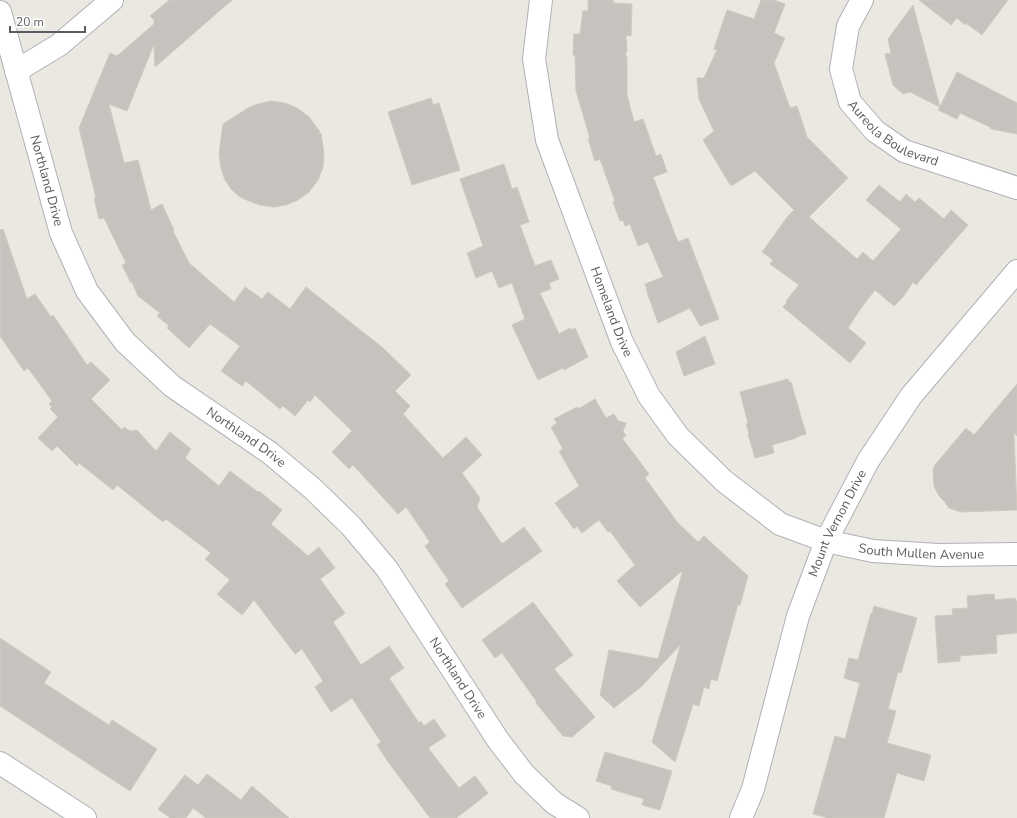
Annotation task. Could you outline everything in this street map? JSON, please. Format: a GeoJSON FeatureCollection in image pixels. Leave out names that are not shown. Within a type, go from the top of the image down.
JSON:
{"type":"FeatureCollection","features":[{"type":"Feature","properties":{"kind":"street"},"geometry":{"type":"LineString","coordinates":[[16,71],[59,45],[112,0]]}},
{"type":"Feature","properties":{"kind":"street","name":"Homeland Drive"},"geometry":{"type":"LineString","coordinates":[[541,0],[534,59],[547,140],[622,342],[649,396],[678,436],[724,482],[780,524],[826,540]]}},
{"type":"Feature","properties":{"kind":"street","name":"Aureola Boulevard"},"geometry":{"type":"LineString","coordinates":[[862,0],[848,26],[841,69],[850,102],[875,132],[904,151],[1017,188]]}},
{"type":"Feature","properties":{"kind":"street","name":"Northland Drive"},"geometry":{"type":"LineString","coordinates":[[0,12],[61,233],[87,291],[125,342],[172,386],[270,454],[313,489],[351,526],[387,569],[498,740],[524,774],[554,803],[578,818]]}},
{"type":"Feature","properties":{"kind":"street","name":"Mount Vernon Drive"},"geometry":{"type":"LineString","coordinates":[[741,818],[753,789],[798,616],[826,540],[868,461],[911,396],[1017,271]]}},
{"type":"Feature","properties":{"kind":"street","name":"South Mullen Avenue"},"geometry":{"type":"LineString","coordinates":[[826,540],[880,552],[938,555],[1017,554]]}},
{"type":"Feature","properties":{"kind":"street"},"geometry":{"type":"LineString","coordinates":[[0,763],[85,818]]}},
{"type":"Feature","properties":{"kind":"building"},"geometry":{"type":"Polygon","coordinates":[[[169,0],[232,0],[155,67],[154,44],[127,111],[109,104],[124,163],[138,160],[151,210],[162,204],[174,230],[173,231],[189,263],[234,302],[245,287],[262,299],[268,292],[290,309],[306,287],[383,348],[411,375],[395,391],[410,406],[403,414],[443,458],[466,437],[482,455],[462,473],[480,498],[477,507],[502,544],[524,527],[542,551],[462,608],[445,584],[449,581],[425,546],[430,542],[406,507],[398,514],[353,465],[349,469],[332,452],[352,431],[315,395],[310,402],[308,400],[295,416],[283,406],[280,409],[246,381],[242,386],[221,371],[240,346],[210,324],[189,348],[167,328],[169,326],[157,316],[160,313],[138,296],[122,265],[126,263],[104,218],[99,219],[94,198],[96,198],[79,128],[110,53],[117,56],[154,24],[154,20],[150,16],[169,0]]]}},
{"type":"Feature","properties":{"kind":"building"},"geometry":{"type":"Polygon","coordinates":[[[588,0],[613,0],[613,3],[632,4],[631,36],[626,35],[627,52],[625,53],[627,58],[627,95],[634,122],[643,119],[656,156],[661,154],[667,172],[653,177],[678,242],[688,238],[719,319],[700,326],[690,308],[658,323],[645,284],[663,277],[648,242],[638,246],[630,224],[625,226],[623,220],[620,221],[613,202],[615,201],[600,159],[595,161],[576,91],[575,55],[573,55],[574,34],[580,34],[583,11],[588,11],[588,0]]]}},
{"type":"Feature","properties":{"kind":"building"},"geometry":{"type":"Polygon","coordinates":[[[761,0],[774,0],[785,4],[774,33],[785,38],[774,63],[790,108],[797,106],[807,137],[848,178],[809,217],[857,259],[863,252],[873,261],[901,229],[866,200],[879,185],[900,202],[906,194],[915,202],[919,198],[944,219],[951,210],[968,225],[916,285],[913,282],[903,297],[894,306],[875,290],[848,328],[866,343],[850,363],[783,307],[799,285],[770,264],[773,260],[762,252],[794,210],[755,171],[731,186],[703,140],[714,131],[699,99],[697,78],[704,78],[717,50],[714,49],[727,10],[754,19],[761,0]]]}},
{"type":"Feature","properties":{"kind":"building"},"geometry":{"type":"Polygon","coordinates":[[[919,0],[1008,0],[982,35],[966,23],[965,25],[957,18],[951,25],[919,0]]]}},
{"type":"Feature","properties":{"kind":"building"},"geometry":{"type":"Polygon","coordinates":[[[913,5],[940,107],[910,92],[903,94],[893,85],[885,54],[891,53],[888,39],[913,5]]]}},
{"type":"Feature","properties":{"kind":"building"},"geometry":{"type":"Polygon","coordinates":[[[957,72],[1017,103],[1017,134],[991,129],[990,127],[960,113],[957,119],[938,110],[957,72]]]}},
{"type":"Feature","properties":{"kind":"building"},"geometry":{"type":"Polygon","coordinates":[[[431,98],[433,105],[439,103],[460,170],[412,185],[388,112],[431,98]]]}},
{"type":"Feature","properties":{"kind":"building"},"geometry":{"type":"Polygon","coordinates":[[[271,101],[285,103],[297,108],[309,117],[320,132],[317,135],[321,133],[324,154],[323,167],[318,180],[309,192],[298,200],[286,205],[274,207],[260,205],[249,201],[240,197],[232,190],[225,180],[219,154],[223,124],[248,108],[271,101]]]}},
{"type":"Feature","properties":{"kind":"building"},"geometry":{"type":"Polygon","coordinates":[[[504,164],[512,189],[517,187],[529,222],[520,225],[535,266],[551,260],[559,279],[549,283],[551,289],[540,293],[559,334],[570,328],[571,330],[575,328],[588,357],[564,370],[563,368],[538,380],[512,325],[525,319],[512,283],[499,288],[492,271],[476,278],[467,253],[483,246],[460,179],[504,164]]]}},
{"type":"Feature","properties":{"kind":"building"},"geometry":{"type":"Polygon","coordinates":[[[3,229],[27,299],[35,294],[51,317],[53,315],[87,365],[91,362],[110,380],[91,399],[122,430],[124,427],[130,431],[137,430],[156,451],[170,432],[191,449],[185,458],[219,486],[230,471],[258,492],[259,491],[282,510],[271,524],[308,556],[319,547],[335,568],[320,579],[345,613],[333,622],[361,665],[389,646],[404,668],[389,678],[419,723],[421,721],[424,726],[434,719],[446,736],[428,748],[459,788],[475,776],[488,793],[456,818],[430,818],[377,745],[381,742],[352,698],[331,712],[315,687],[323,681],[302,649],[295,654],[254,600],[242,615],[217,594],[230,580],[205,559],[211,553],[166,519],[163,522],[117,485],[113,490],[79,463],[77,466],[57,446],[52,451],[38,438],[58,417],[50,409],[52,407],[49,404],[52,401],[28,368],[24,371],[0,336],[0,230],[3,229]]]}},
{"type":"Feature","properties":{"kind":"building"},"geometry":{"type":"Polygon","coordinates":[[[705,336],[715,364],[684,376],[676,352],[705,336]]]}},
{"type":"Feature","properties":{"kind":"building"},"geometry":{"type":"Polygon","coordinates":[[[788,379],[789,382],[791,382],[806,434],[772,445],[774,453],[755,458],[748,434],[746,424],[748,423],[740,392],[788,379]]]}},
{"type":"Feature","properties":{"kind":"building"},"geometry":{"type":"Polygon","coordinates":[[[1017,384],[1017,436],[1014,433],[1017,510],[961,512],[949,508],[939,496],[934,486],[933,470],[935,465],[966,428],[974,435],[1017,384]]]}},
{"type":"Feature","properties":{"kind":"building"},"geometry":{"type":"Polygon","coordinates":[[[595,399],[606,418],[614,414],[618,421],[626,423],[623,431],[626,436],[622,438],[649,474],[645,478],[678,523],[698,542],[704,536],[748,576],[740,605],[738,604],[717,681],[711,679],[709,689],[704,687],[699,706],[693,704],[675,762],[652,742],[681,644],[642,686],[614,708],[600,695],[609,650],[658,659],[683,570],[640,607],[617,581],[635,565],[610,531],[608,532],[599,520],[582,533],[577,526],[574,529],[555,503],[579,486],[559,451],[563,449],[551,427],[557,423],[554,419],[577,407],[578,409],[595,399]]]}},
{"type":"Feature","properties":{"kind":"building"},"geometry":{"type":"Polygon","coordinates":[[[994,594],[995,600],[1015,598],[1017,601],[1017,633],[996,635],[997,653],[960,656],[960,661],[938,663],[935,616],[953,615],[952,609],[968,608],[967,596],[994,594]]]}},
{"type":"Feature","properties":{"kind":"building"},"geometry":{"type":"Polygon","coordinates":[[[533,602],[573,655],[554,669],[595,717],[572,737],[563,736],[536,703],[537,702],[502,653],[495,658],[482,640],[533,602]]]}},
{"type":"Feature","properties":{"kind":"building"},"geometry":{"type":"Polygon","coordinates":[[[874,606],[917,618],[901,673],[898,672],[888,709],[896,711],[887,743],[931,755],[924,781],[897,773],[884,818],[828,818],[813,814],[835,736],[845,739],[860,683],[844,678],[849,658],[858,660],[874,606]]]}},
{"type":"Feature","properties":{"kind":"building"},"geometry":{"type":"Polygon","coordinates":[[[0,638],[51,672],[44,683],[109,725],[112,720],[157,749],[130,791],[0,706],[0,638]]]}},
{"type":"Feature","properties":{"kind":"building"},"geometry":{"type":"Polygon","coordinates":[[[605,752],[672,771],[660,810],[642,805],[644,799],[611,789],[612,786],[596,781],[605,752]]]}},
{"type":"Feature","properties":{"kind":"building"},"geometry":{"type":"Polygon","coordinates":[[[207,774],[241,800],[252,786],[289,818],[206,818],[193,808],[186,818],[170,818],[158,809],[185,775],[198,785],[207,774]]]}}]}
